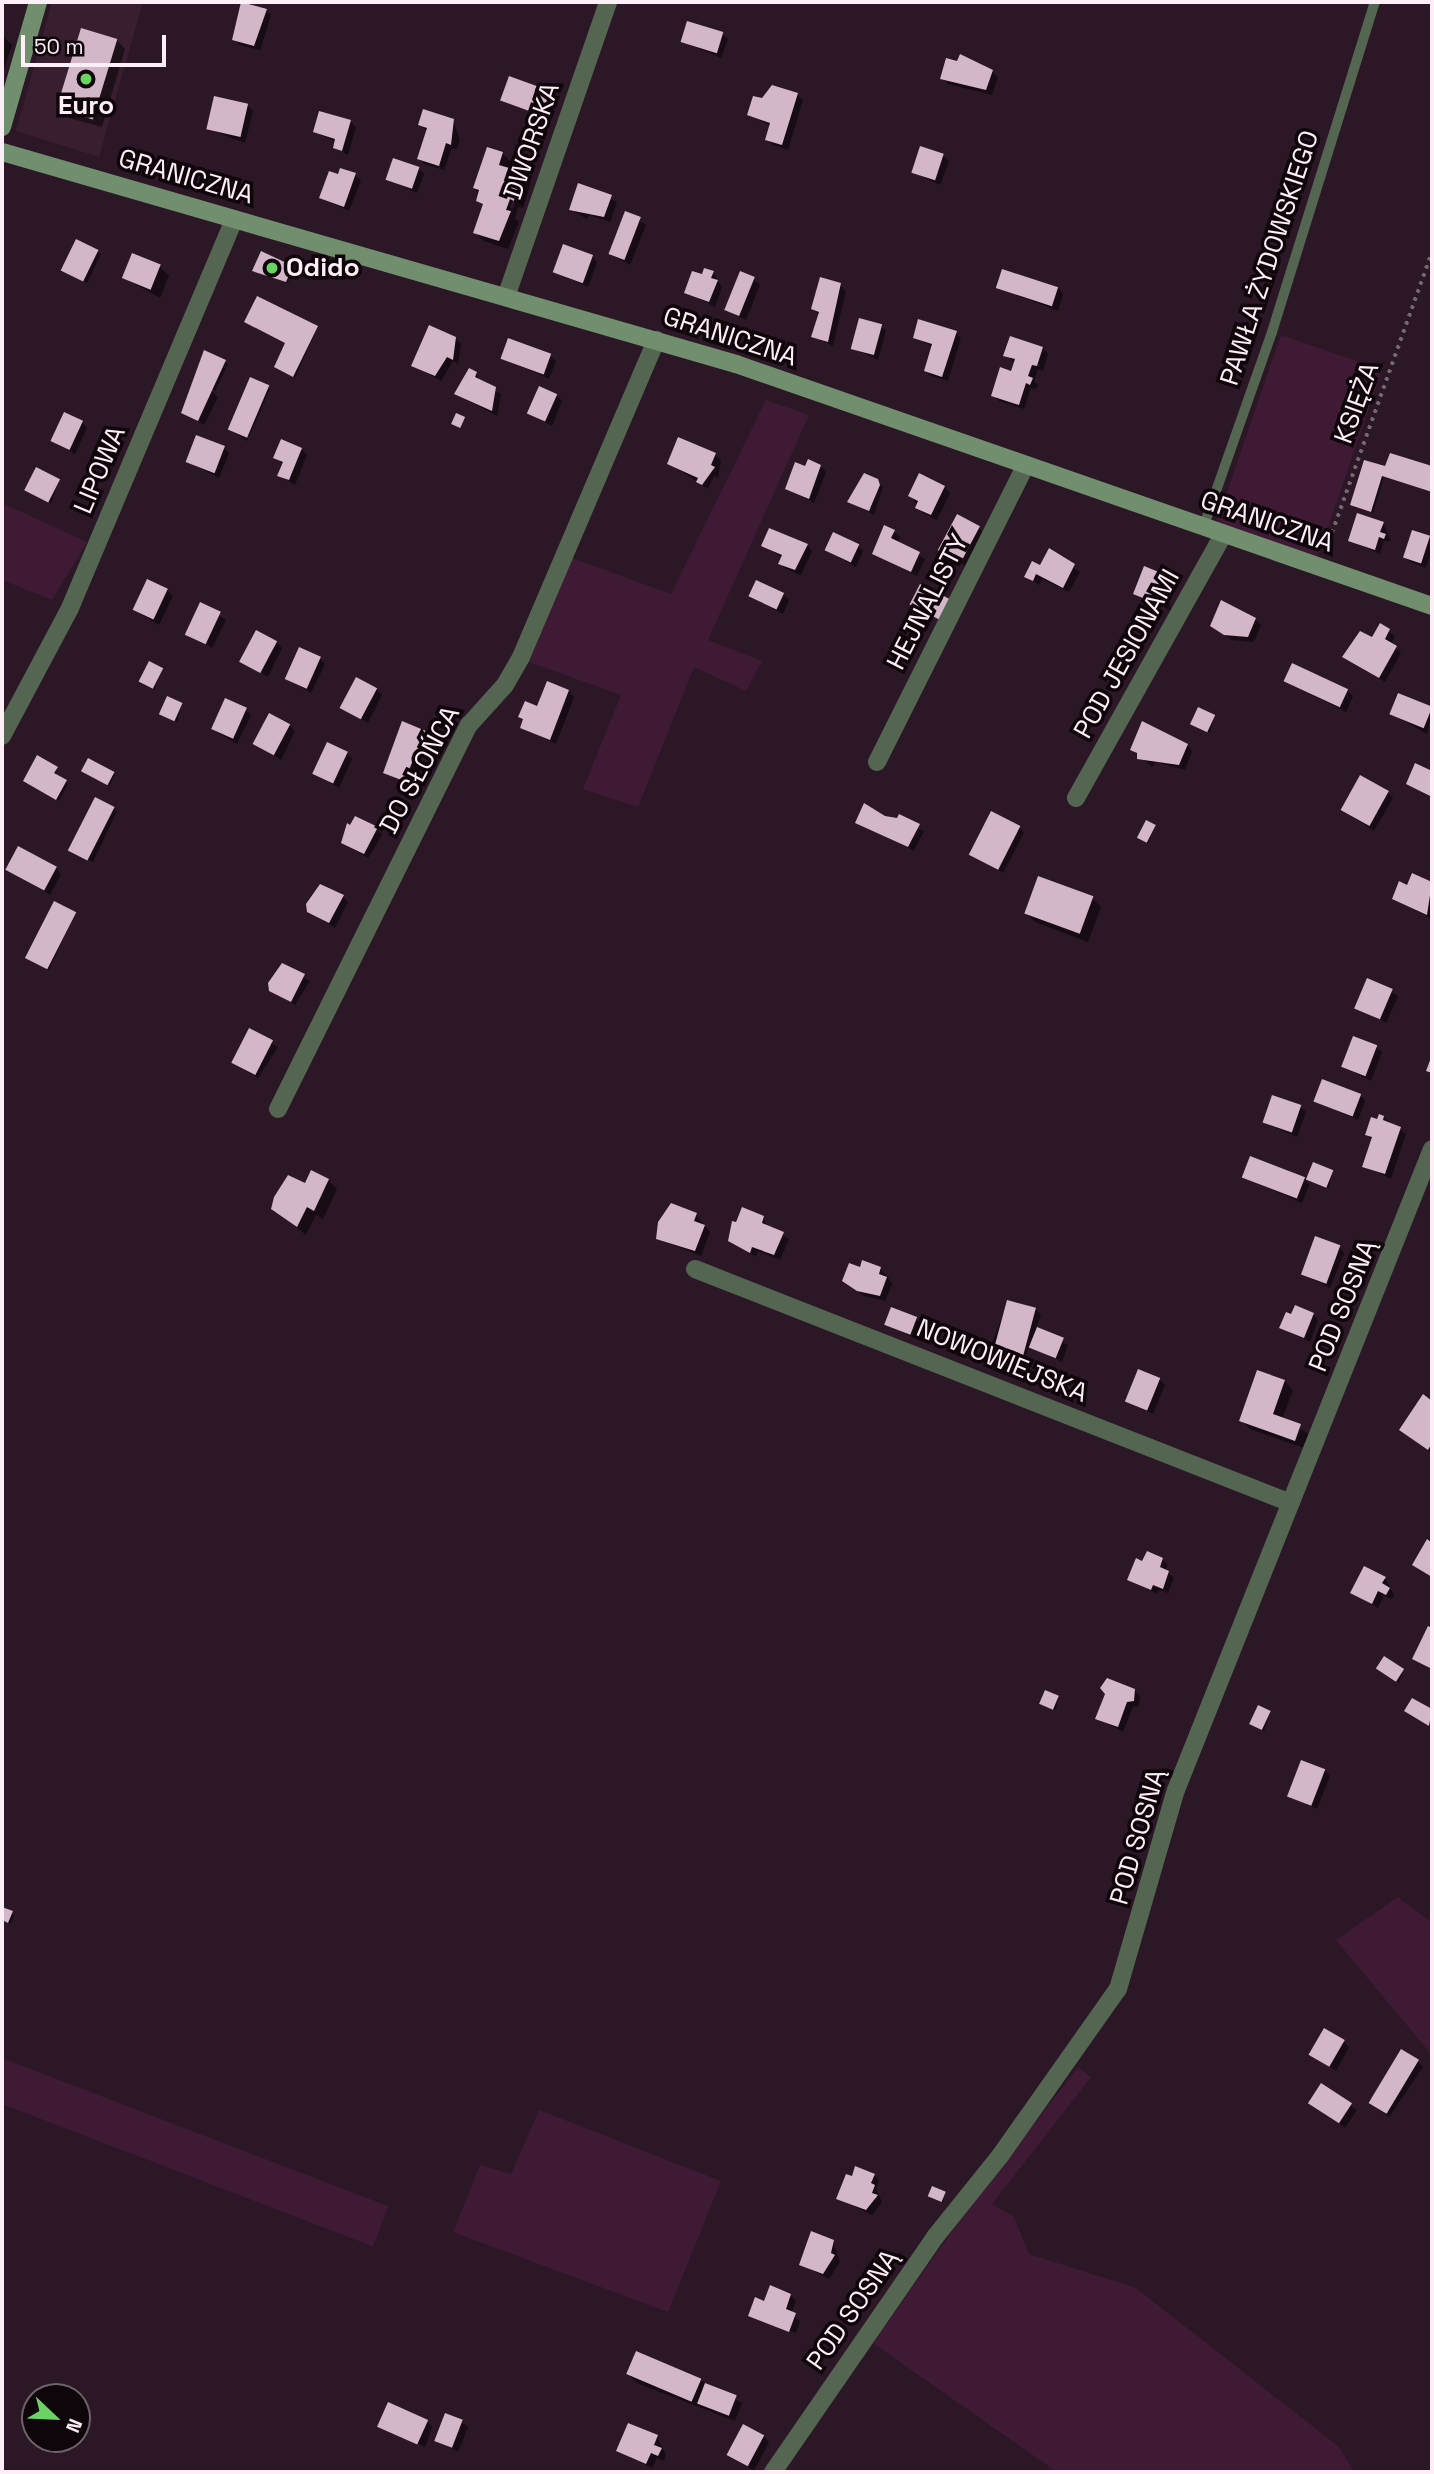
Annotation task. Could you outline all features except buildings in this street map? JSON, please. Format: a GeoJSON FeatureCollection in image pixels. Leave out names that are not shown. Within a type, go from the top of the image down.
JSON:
{"type":"FeatureCollection","features":[{"type":"Feature","properties":{"kind":"street"},"geometry":{"type":"LineString","coordinates":[[2,127],[38,2]]}},
{"type":"Feature","properties":{"kind":"street","name":"DWORSKA"},"geometry":{"type":"LineString","coordinates":[[506,297],[608,2]]}},
{"type":"Feature","properties":{"kind":"street","name":"GRANICZNA"},"geometry":{"type":"LineString","coordinates":[[2,152],[656,340],[1432,606]]}},
{"type":"Feature","properties":{"kind":"street","name":"LIPOWA"},"geometry":{"type":"LineString","coordinates":[[2,736],[70,608],[234,219]]}},
{"type":"Feature","properties":{"kind":"street","name":"DO SŁOŃCA"},"geometry":{"type":"LineString","coordinates":[[278,1109],[469,724],[505,685],[521,657],[656,340]]}},
{"type":"Feature","properties":{"kind":"street","name":"HEJNALISTY"},"geometry":{"type":"LineString","coordinates":[[877,762],[1026,465]]}},
{"type":"Feature","properties":{"kind":"street","name":"POD JESIONAMI"},"geometry":{"type":"LineString","coordinates":[[1076,798],[1223,535]]}},
{"type":"Feature","properties":{"kind":"street","name":"POD SOSNĄ"},"geometry":{"type":"LineString","coordinates":[[773,2472],[935,2237],[1000,2156],[1118,1989],[1176,1790],[1432,1149]]}},
{"type":"Feature","properties":{"kind":"street","name":"NOWOWIEJSKA"},"geometry":{"type":"LineString","coordinates":[[695,1269],[1291,1503]]}},
{"type":"Feature","properties":{"kind":"lane","name":"PAWŁA ŻYDOWSKIEGO"},"geometry":{"type":"LineString","coordinates":[[1203,528],[1272,332],[1376,2]]}},
{"type":"Feature","properties":{"kind":"path","name":"KSIĘŻA"},"geometry":{"type":"LineString","coordinates":[[1318,569],[1432,251]]}},
{"type":"Feature","properties":{"kind":"shaded area"},"geometry":{"type":"Polygon","coordinates":[[[52,2],[143,2],[99,157],[16,131],[52,2]]]}},
{"type":"Feature","properties":{"kind":"shaded area"},"geometry":{"type":"Polygon","coordinates":[[[1281,335],[1382,370],[1317,558],[1216,523],[1281,335]]]}},
{"type":"Feature","properties":{"kind":"shaded area"},"geometry":{"type":"Polygon","coordinates":[[[766,400],[809,415],[708,640],[762,661],[746,691],[694,667],[638,807],[583,789],[621,695],[529,662],[572,558],[671,594],[766,400]]]}},
{"type":"Feature","properties":{"kind":"shaded area"},"geometry":{"type":"Polygon","coordinates":[[[2,503],[87,542],[52,600],[2,580],[2,503]]]}},
{"type":"Feature","properties":{"kind":"shaded area"},"geometry":{"type":"Polygon","coordinates":[[[1398,1897],[1432,1923],[1430,2053],[1336,1940],[1398,1897]]]}},
{"type":"Feature","properties":{"kind":"shaded area"},"geometry":{"type":"Polygon","coordinates":[[[2,2058],[389,2206],[373,2247],[2,2104],[2,2058]]]}},
{"type":"Feature","properties":{"kind":"shaded area"},"geometry":{"type":"Polygon","coordinates":[[[1078,2067],[1091,2077],[992,2204],[1014,2217],[1029,2254],[1136,2288],[1339,2447],[1354,2472],[1057,2472],[873,2343],[960,2220],[1078,2067]]]}},
{"type":"Feature","properties":{"kind":"shaded area"},"geometry":{"type":"Polygon","coordinates":[[[539,2110],[721,2181],[668,2312],[453,2232],[480,2165],[511,2174],[539,2110]]]}},
{"type":"Feature","properties":{"kind":"place","name":"Euro"},"geometry":{"type":"Point","coordinates":[86,79]}},
{"type":"Feature","properties":{"kind":"place","name":"Odido"},"geometry":{"type":"Point","coordinates":[272,268]}}]}
